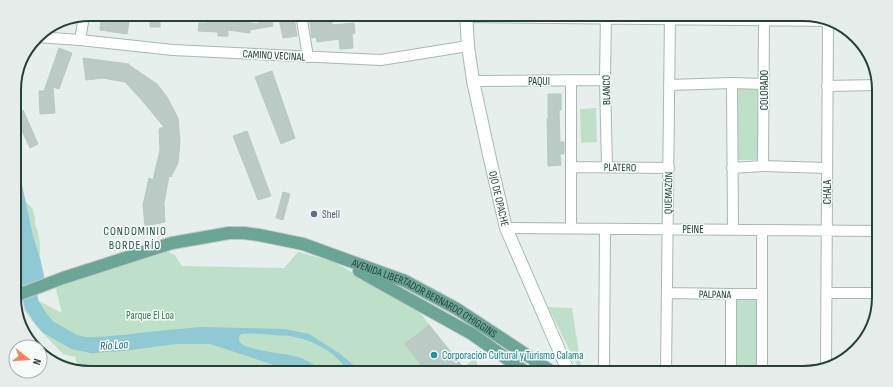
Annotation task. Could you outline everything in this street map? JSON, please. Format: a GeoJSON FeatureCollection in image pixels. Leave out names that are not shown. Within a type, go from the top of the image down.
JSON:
{"type":"FeatureCollection","features":[{"type":"Feature","properties":{"kind":"main road","name":"OJO DE OPACHE"},"geometry":{"type":"LineString","coordinates":[[466,21],[468,46],[474,81],[506,228],[566,366]]}},
{"type":"Feature","properties":{"kind":"main road","name":"AVENIDA LIBERTADOR BERNARDO O'HIGGINS"},"geometry":{"type":"LineString","coordinates":[[21,294],[63,278],[172,243],[244,233],[303,244],[405,281],[457,309],[543,366]]}},
{"type":"Feature","properties":{"kind":"main road","name":"AVENIDA LIBERTADOR BERNARDO O'HIGGINS"},"geometry":{"type":"LineString","coordinates":[[332,255],[472,334],[517,366]]}},
{"type":"Feature","properties":{"kind":"street"},"geometry":{"type":"LineString","coordinates":[[302,21],[308,57]]}},
{"type":"Feature","properties":{"kind":"street","name":"BLANCO"},"geometry":{"type":"LineString","coordinates":[[606,21],[607,167]]}},
{"type":"Feature","properties":{"kind":"street","name":"QUEMAZÓN"},"geometry":{"type":"LineString","coordinates":[[666,366],[670,21]]}},
{"type":"Feature","properties":{"kind":"street","name":"COLORADO"},"geometry":{"type":"LineString","coordinates":[[763,166],[764,21]]}},
{"type":"Feature","properties":{"kind":"street"},"geometry":{"type":"LineString","coordinates":[[80,40],[83,22]]}},
{"type":"Feature","properties":{"kind":"street","name":"CHALA"},"geometry":{"type":"LineString","coordinates":[[826,362],[827,168],[830,26]]}},
{"type":"Feature","properties":{"kind":"street","name":"CAMINO VECINAL"},"geometry":{"type":"LineString","coordinates":[[46,38],[174,50],[380,60],[468,46]]}},
{"type":"Feature","properties":{"kind":"street","name":"PAQUI"},"geometry":{"type":"LineString","coordinates":[[474,81],[606,80]]}},
{"type":"Feature","properties":{"kind":"street"},"geometry":{"type":"LineString","coordinates":[[570,228],[571,81]]}},
{"type":"Feature","properties":{"kind":"street"},"geometry":{"type":"LineString","coordinates":[[669,85],[732,83],[764,84]]}},
{"type":"Feature","properties":{"kind":"street"},"geometry":{"type":"LineString","coordinates":[[732,83],[733,229]]}},
{"type":"Feature","properties":{"kind":"street"},"geometry":{"type":"LineString","coordinates":[[828,86],[871,85]]}},
{"type":"Feature","properties":{"kind":"street"},"geometry":{"type":"LineString","coordinates":[[732,168],[763,166],[827,168]]}},
{"type":"Feature","properties":{"kind":"street","name":"PLATERO"},"geometry":{"type":"LineString","coordinates":[[571,167],[669,168]]}},
{"type":"Feature","properties":{"kind":"street","name":"PEINE"},"geometry":{"type":"LineString","coordinates":[[506,228],[872,231]]}},
{"type":"Feature","properties":{"kind":"street"},"geometry":{"type":"LineString","coordinates":[[604,366],[605,229]]}},
{"type":"Feature","properties":{"kind":"street"},"geometry":{"type":"LineString","coordinates":[[762,230],[762,366]]}},
{"type":"Feature","properties":{"kind":"street","name":"PALPANA"},"geometry":{"type":"LineString","coordinates":[[667,293],[762,294]]}},
{"type":"Feature","properties":{"kind":"street"},"geometry":{"type":"LineString","coordinates":[[827,293],[872,293]]}},
{"type":"Feature","properties":{"kind":"street"},"geometry":{"type":"LineString","coordinates":[[731,294],[731,366]]}},
{"type":"Feature","properties":{"kind":"green space"},"geometry":{"type":"Polygon","coordinates":[[[761,87],[760,160],[737,160],[738,88],[761,87]]]}},
{"type":"Feature","properties":{"kind":"green space"},"geometry":{"type":"Polygon","coordinates":[[[596,108],[597,142],[581,143],[580,109],[596,108]]]}},
{"type":"Feature","properties":{"kind":"green space","name":"Parque El Loa"},"geometry":{"type":"Polygon","coordinates":[[[21,197],[33,209],[40,245],[40,254],[33,262],[28,278],[35,296],[39,301],[62,313],[56,290],[58,284],[161,249],[175,255],[182,266],[284,268],[298,252],[334,262],[417,309],[462,366],[77,365],[75,357],[63,354],[37,327],[24,310],[21,294],[21,197]]]}},
{"type":"Feature","properties":{"kind":"green space"},"geometry":{"type":"Polygon","coordinates":[[[736,296],[761,297],[760,366],[736,366],[736,296]]]}},
{"type":"Feature","properties":{"kind":"green space"},"geometry":{"type":"Polygon","coordinates":[[[548,307],[572,308],[581,366],[578,366],[548,307]]]}},
{"type":"Feature","properties":{"kind":"green space","name":"Parque El Loa"},"geometry":{"type":"Polygon","coordinates":[[[476,358],[478,366],[464,366],[476,358]]]}},
{"type":"Feature","properties":{"kind":"water"},"geometry":{"type":"Polygon","coordinates":[[[21,180],[33,236],[45,280],[21,289],[21,180]]]}},
{"type":"Feature","properties":{"kind":"water"},"geometry":{"type":"Polygon","coordinates":[[[201,327],[284,329],[309,334],[339,353],[355,366],[344,366],[331,353],[316,344],[299,338],[279,335],[241,334],[239,340],[242,344],[248,347],[302,358],[315,366],[277,366],[210,344],[176,344],[123,351],[93,353],[78,350],[74,342],[79,338],[84,337],[201,327]]]}},
{"type":"Feature","properties":{"kind":"building"},"geometry":{"type":"Polygon","coordinates":[[[101,21],[129,21],[127,34],[100,30],[101,21]]]}},
{"type":"Feature","properties":{"kind":"building"},"geometry":{"type":"Polygon","coordinates":[[[150,21],[160,21],[160,27],[150,27],[150,21]]]}},
{"type":"Feature","properties":{"kind":"building"},"geometry":{"type":"Polygon","coordinates":[[[208,21],[233,21],[259,24],[258,21],[272,21],[273,26],[250,30],[250,33],[228,30],[228,36],[218,36],[218,32],[198,31],[199,23],[207,23],[208,21]]]}},
{"type":"Feature","properties":{"kind":"building"},"geometry":{"type":"Polygon","coordinates":[[[279,21],[295,21],[297,36],[283,38],[279,21]]]}},
{"type":"Feature","properties":{"kind":"building"},"geometry":{"type":"Polygon","coordinates":[[[310,21],[332,21],[332,25],[354,23],[355,33],[352,34],[353,48],[340,49],[339,39],[317,42],[316,37],[312,38],[310,21]]]}},
{"type":"Feature","properties":{"kind":"building"},"geometry":{"type":"Polygon","coordinates":[[[59,48],[72,53],[59,89],[53,87],[55,113],[40,114],[39,91],[44,91],[59,48]]]}},
{"type":"Feature","properties":{"kind":"building"},"geometry":{"type":"Polygon","coordinates":[[[83,58],[129,64],[157,84],[167,97],[178,118],[180,141],[178,163],[171,177],[169,176],[164,203],[165,222],[145,226],[143,205],[149,178],[153,180],[160,150],[159,129],[164,127],[125,82],[103,78],[86,80],[83,58]]]}},
{"type":"Feature","properties":{"kind":"building"},"geometry":{"type":"Polygon","coordinates":[[[272,71],[295,138],[281,144],[255,77],[272,71]]]}},
{"type":"Feature","properties":{"kind":"building"},"geometry":{"type":"Polygon","coordinates":[[[548,94],[561,94],[561,110],[559,110],[560,142],[564,142],[564,154],[560,154],[561,165],[548,166],[548,94]]]}},
{"type":"Feature","properties":{"kind":"building"},"geometry":{"type":"Polygon","coordinates":[[[23,110],[38,144],[30,148],[21,129],[21,111],[23,110]]]}},
{"type":"Feature","properties":{"kind":"building"},"geometry":{"type":"Polygon","coordinates":[[[247,131],[271,196],[258,200],[233,136],[247,131]]]}},
{"type":"Feature","properties":{"kind":"building"},"geometry":{"type":"Polygon","coordinates":[[[283,192],[290,194],[283,220],[276,218],[283,192]]]}},
{"type":"Feature","properties":{"kind":"building","name":"Corporación Cultural y Turismo Calama"},"geometry":{"type":"Polygon","coordinates":[[[429,325],[462,366],[422,366],[405,344],[429,325]]]}},
{"type":"Feature","properties":{"kind":"waterway","name":"Río Loa"},"geometry":{"type":"LineString","coordinates":[[25,277],[32,305],[48,327],[74,342],[93,346]]}},
{"type":"Feature","properties":{"kind":"place","name":"Shell"},"geometry":{"type":"Point","coordinates":[314,214]}},
{"type":"Feature","properties":{"kind":"place","name":"Corporación Cultural y Turismo Calama"},"geometry":{"type":"Point","coordinates":[434,355]}},
{"type":"Feature","properties":{"kind":"district","name":"CONDOMINIO BORDE RÍO"},"geometry":{"type":"Point","coordinates":[135,238]}}]}
